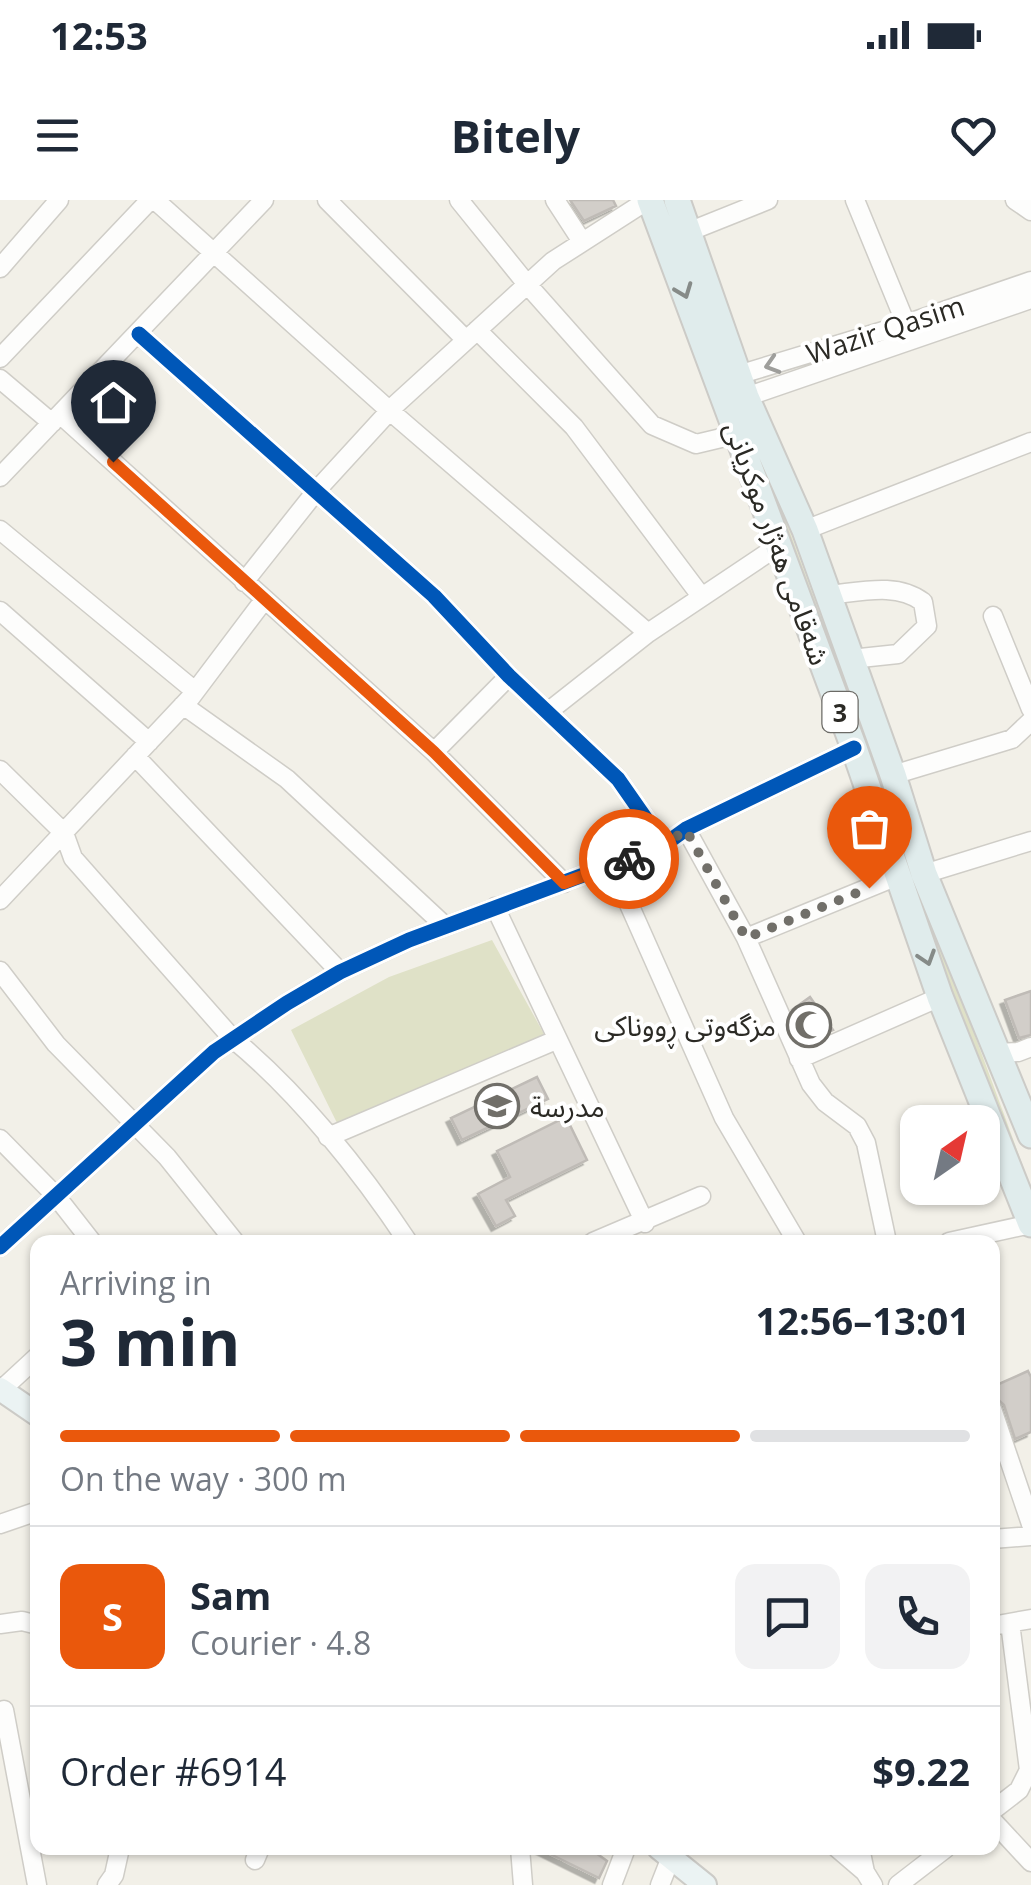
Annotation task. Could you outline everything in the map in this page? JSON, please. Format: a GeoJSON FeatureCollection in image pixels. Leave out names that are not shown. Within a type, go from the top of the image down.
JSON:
{"type":"FeatureCollection","features":[{"type":"Feature","properties":{"kind":"highway","name":"شەقامی ھەژار موکریانی"},"geometry":{"type":"LineString","coordinates":[[649,200],[854,748],[998,1052],[1031,1136]]}},
{"type":"Feature","properties":{"kind":"highway","name":"شەقامی ھەژار موکریانی"},"geometry":{"type":"LineString","coordinates":[[677,200],[742,386],[805,530],[893,775],[940,997],[1031,1224]]}},
{"type":"Feature","properties":{"kind":"main road"},"geometry":{"type":"LineString","coordinates":[[1,1390],[30,1410]]}},
{"type":"Feature","properties":{"kind":"main road"},"geometry":{"type":"LineString","coordinates":[[669,1855],[705,1885]]}},
{"type":"Feature","properties":{"kind":"street"},"geometry":{"type":"LineString","coordinates":[[0,268],[59,200]]}},
{"type":"Feature","properties":{"kind":"street"},"geometry":{"type":"LineString","coordinates":[[0,358],[153,200],[648,633]]}},
{"type":"Feature","properties":{"kind":"street"},"geometry":{"type":"LineString","coordinates":[[0,477],[264,200]]}},
{"type":"Feature","properties":{"kind":"street"},"geometry":{"type":"LineString","coordinates":[[327,200],[574,427],[701,596]]}},
{"type":"Feature","properties":{"kind":"street"},"geometry":{"type":"LineString","coordinates":[[459,200],[526,284],[652,425],[696,444],[738,434]]}},
{"type":"Feature","properties":{"kind":"street"},"geometry":{"type":"LineString","coordinates":[[555,200],[581,240]]}},
{"type":"Feature","properties":{"kind":"street"},"geometry":{"type":"LineString","coordinates":[[244,582],[317,490],[390,411],[526,284],[581,240],[649,200]]}},
{"type":"Feature","properties":{"kind":"street"},"geometry":{"type":"LineString","coordinates":[[688,232],[768,200]]}},
{"type":"Feature","properties":{"kind":"street"},"geometry":{"type":"LineString","coordinates":[[856,200],[906,324]]}},
{"type":"Feature","properties":{"kind":"street"},"geometry":{"type":"LineString","coordinates":[[1016,200],[1031,211]]}},
{"type":"Feature","properties":{"kind":"street","name":"Wazir Qasim"},"geometry":{"type":"LineString","coordinates":[[742,386],[1031,281]]}},
{"type":"Feature","properties":{"kind":"street","name":"Wazir Qasim"},"geometry":{"type":"LineString","coordinates":[[742,386],[1031,299]]}},
{"type":"Feature","properties":{"kind":"street"},"geometry":{"type":"LineString","coordinates":[[139,334],[434,596],[509,676],[618,779],[664,845]]}},
{"type":"Feature","properties":{"kind":"street"},"geometry":{"type":"LineString","coordinates":[[0,379],[56,418],[244,582],[434,752],[564,883]]}},
{"type":"Feature","properties":{"kind":"street"},"geometry":{"type":"LineString","coordinates":[[805,530],[1031,442]]}},
{"type":"Feature","properties":{"kind":"street"},"geometry":{"type":"LineString","coordinates":[[0,530],[287,779],[446,926]]}},
{"type":"Feature","properties":{"kind":"street"},"geometry":{"type":"LineString","coordinates":[[550,711],[648,633],[778,546]]}},
{"type":"Feature","properties":{"kind":"street"},"geometry":{"type":"LineString","coordinates":[[828,595],[889,590],[910,592],[924,602],[927,626],[898,654],[851,659]]}},
{"type":"Feature","properties":{"kind":"street"},"geometry":{"type":"LineString","coordinates":[[0,900],[190,698],[264,600]]}},
{"type":"Feature","properties":{"kind":"street"},"geometry":{"type":"LineString","coordinates":[[0,611],[149,742]]}},
{"type":"Feature","properties":{"kind":"street"},"geometry":{"type":"LineString","coordinates":[[993,616],[1031,709]]}},
{"type":"Feature","properties":{"kind":"street"},"geometry":{"type":"LineString","coordinates":[[434,752],[509,676]]}},
{"type":"Feature","properties":{"kind":"street"},"geometry":{"type":"LineString","coordinates":[[893,775],[1012,739],[1031,721]]}},
{"type":"Feature","properties":{"kind":"street"},"geometry":{"type":"LineString","coordinates":[[0,1247],[232,1038],[340,972],[446,926],[664,845],[686,830],[854,748]]}},
{"type":"Feature","properties":{"kind":"street"},"geometry":{"type":"LineString","coordinates":[[135,756],[340,972]]}},
{"type":"Feature","properties":{"kind":"street"},"geometry":{"type":"LineString","coordinates":[[0,770],[64,833],[72,858],[232,1038],[259,1060],[328,1137],[403,1235]]}},
{"type":"Feature","properties":{"kind":"street"},"geometry":{"type":"LineString","coordinates":[[686,830],[746,938],[811,1084],[824,1102],[858,1126],[866,1142],[886,1235]]}},
{"type":"Feature","properties":{"kind":"street"},"geometry":{"type":"LineString","coordinates":[[746,938],[912,874],[1031,841]]}},
{"type":"Feature","properties":{"kind":"street"},"geometry":{"type":"LineString","coordinates":[[612,866],[724,1118],[793,1235]]}},
{"type":"Feature","properties":{"kind":"street"},"geometry":{"type":"LineString","coordinates":[[496,907],[556,1040],[646,1222]]}},
{"type":"Feature","properties":{"kind":"street"},"geometry":{"type":"LineString","coordinates":[[0,970],[56,1044],[167,1156],[229,1235]]}},
{"type":"Feature","properties":{"kind":"street"},"geometry":{"type":"LineString","coordinates":[[800,1059],[940,997]]}},
{"type":"Feature","properties":{"kind":"street"},"geometry":{"type":"LineString","coordinates":[[328,1137],[556,1040]]}},
{"type":"Feature","properties":{"kind":"street"},"geometry":{"type":"LineString","coordinates":[[998,1052],[1031,1047]]}},
{"type":"Feature","properties":{"kind":"street"},"geometry":{"type":"LineString","coordinates":[[0,1139],[56,1196],[87,1235]]}},
{"type":"Feature","properties":{"kind":"street"},"geometry":{"type":"LineString","coordinates":[[612,1235],[701,1196]]}},
{"type":"Feature","properties":{"kind":"street"},"geometry":{"type":"LineString","coordinates":[[980,1235],[1031,1224]]}},
{"type":"Feature","properties":{"kind":"street"},"geometry":{"type":"LineString","coordinates":[[1,1390],[30,1363]]}},
{"type":"Feature","properties":{"kind":"street"},"geometry":{"type":"LineString","coordinates":[[1000,1433],[1031,1524]]}},
{"type":"Feature","properties":{"kind":"street"},"geometry":{"type":"LineString","coordinates":[[0,1511],[29,1515]]}},
{"type":"Feature","properties":{"kind":"street"},"geometry":{"type":"LineString","coordinates":[[0,1524],[29,1515]]}},
{"type":"Feature","properties":{"kind":"street"},"geometry":{"type":"LineString","coordinates":[[1000,1538],[1031,1536]]}},
{"type":"Feature","properties":{"kind":"street"},"geometry":{"type":"LineString","coordinates":[[1000,1804],[1019,1790],[1030,1770],[1001,1624],[1031,1619]]}},
{"type":"Feature","properties":{"kind":"street"},"geometry":{"type":"LineString","coordinates":[[0,1624],[30,1623]]}},
{"type":"Feature","properties":{"kind":"street"},"geometry":{"type":"LineString","coordinates":[[4,1710],[30,1852]]}},
{"type":"Feature","properties":{"kind":"street"},"geometry":{"type":"LineString","coordinates":[[1000,1829],[1031,1862]]}},
{"type":"Feature","properties":{"kind":"street"},"geometry":{"type":"LineString","coordinates":[[31,1855],[36,1885]]}},
{"type":"Feature","properties":{"kind":"street"},"geometry":{"type":"LineString","coordinates":[[106,1885],[114,1874],[118,1855]]}},
{"type":"Feature","properties":{"kind":"street"},"geometry":{"type":"LineString","coordinates":[[521,1855],[523,1885]]}},
{"type":"Feature","properties":{"kind":"street"},"geometry":{"type":"LineString","coordinates":[[612,1885],[623,1855]]}},
{"type":"Feature","properties":{"kind":"street"},"geometry":{"type":"LineString","coordinates":[[660,1885],[665,1855]]}},
{"type":"Feature","properties":{"kind":"street"},"geometry":{"type":"LineString","coordinates":[[843,1855],[869,1879]]}},
{"type":"Feature","properties":{"kind":"street"},"geometry":{"type":"LineString","coordinates":[[898,1885],[937,1855]]}},
{"type":"Feature","properties":{"kind":"green space"},"geometry":{"type":"Polygon","coordinates":[[[655,200],[668,200],[1031,1188],[1031,1218],[1000,1134],[1000,1105],[989,1105],[655,200]]]}},
{"type":"Feature","properties":{"kind":"green space"},"geometry":{"type":"Polygon","coordinates":[[[492,940],[544,1034],[341,1131],[291,1030],[389,977],[492,940]]]}},
{"type":"Feature","properties":{"kind":"building"},"geometry":{"type":"Polygon","coordinates":[[[570,200],[613,200],[616,206],[584,221],[570,200]]]}},
{"type":"Feature","properties":{"kind":"building"},"geometry":{"type":"Polygon","coordinates":[[[1031,991],[1031,1035],[1019,1038],[1005,1000],[1031,991]]]}},
{"type":"Feature","properties":{"kind":"building","name":"مزگەوتی ڕووناکی"},"geometry":{"type":"Polygon","coordinates":[[[810,997],[833,1030],[806,1042],[792,1010],[810,997]]]}},
{"type":"Feature","properties":{"kind":"building"},"geometry":{"type":"Polygon","coordinates":[[[537,1077],[548,1099],[462,1140],[451,1118],[537,1077]]]}},
{"type":"Feature","properties":{"kind":"building"},"geometry":{"type":"Polygon","coordinates":[[[566,1117],[587,1160],[506,1200],[515,1216],[496,1226],[478,1194],[510,1177],[497,1151],[566,1117]]]}},
{"type":"Feature","properties":{"kind":"building"},"geometry":{"type":"Polygon","coordinates":[[[1028,1371],[1031,1432],[1015,1439],[1000,1401],[1000,1383],[1028,1371]]]}},
{"type":"Feature","properties":{"kind":"building"},"geometry":{"type":"Polygon","coordinates":[[[552,1855],[599,1855],[607,1861],[599,1878],[552,1855]]]}},
{"type":"Feature","properties":{"kind":"cycle path"},"geometry":{"type":"LineString","coordinates":[[139,334],[434,596],[509,676],[618,779],[664,845]]}},
{"type":"Feature","properties":{"kind":"cycle path"},"geometry":{"type":"LineString","coordinates":[[0,1247],[214,1052],[340,972],[409,940],[664,845],[686,829],[854,748]]}},
{"type":"Feature","properties":{"kind":"way so far"},"geometry":{"type":"LineString","coordinates":[[629,859],[664,845],[686,830],[746,938],[869,888]]}},
{"type":"Feature","properties":{"kind":"place","name":"مزگەوتی ڕووناکی"},"geometry":{"type":"Point","coordinates":[809,1025]}},
{"type":"Feature","properties":{"kind":"place","name":"مدرسة"},"geometry":{"type":"Point","coordinates":[497,1106]}},
{"type":"Feature","properties":{"kind":"route"},"geometry":{"type":"LineString","coordinates":[[113,462],[434,752],[564,883],[629,859]]}}]}
